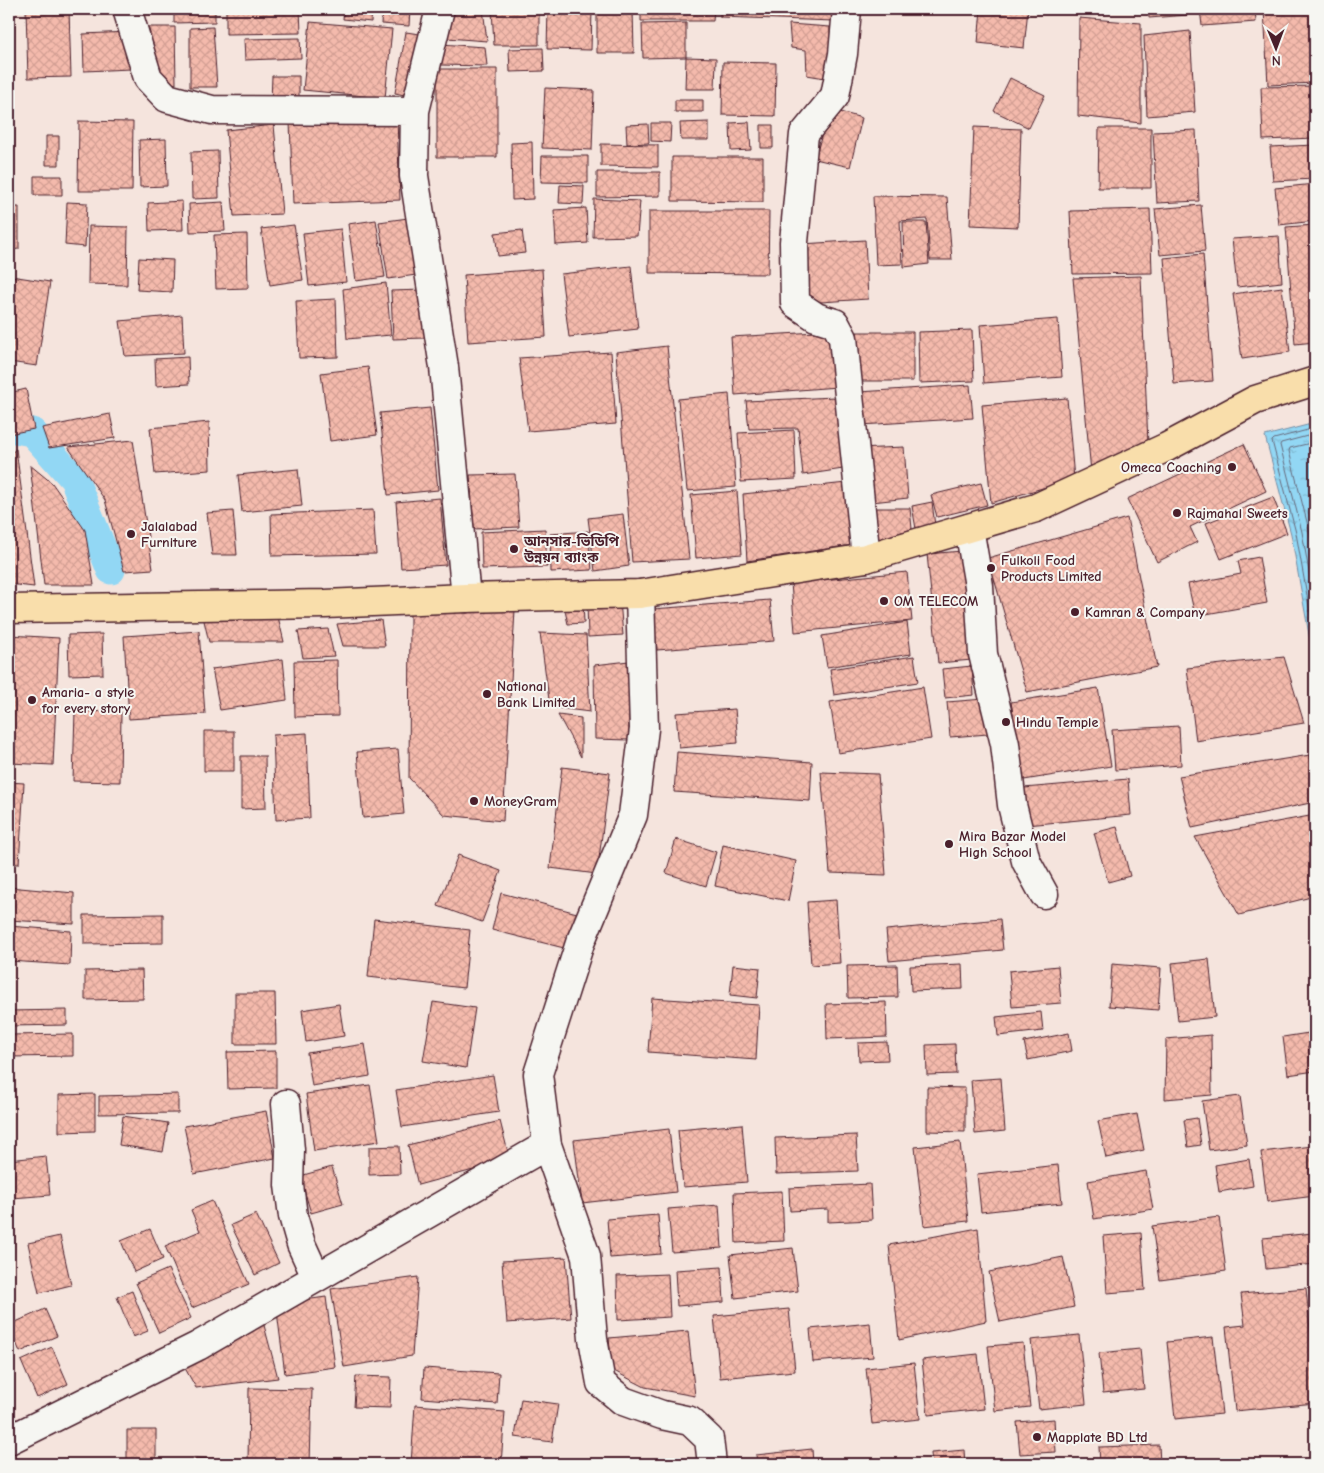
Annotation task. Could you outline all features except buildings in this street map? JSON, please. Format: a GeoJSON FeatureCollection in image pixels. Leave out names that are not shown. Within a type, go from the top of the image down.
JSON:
{"type":"FeatureCollection","features":[{"type":"Feature","properties":{"kind":"highway"},"geometry":{"type":"LineString","coordinates":[[9,609],[325,604],[466,598],[640,594],[866,558],[1036,508],[1167,446],[1255,400],[1315,381]]}},
{"type":"Feature","properties":{"kind":"street"},"geometry":{"type":"LineString","coordinates":[[127,9],[148,78],[167,98],[212,110],[416,112]]}},
{"type":"Feature","properties":{"kind":"street"},"geometry":{"type":"LineString","coordinates":[[440,9],[416,112],[414,176],[444,367],[466,598]]}},
{"type":"Feature","properties":{"kind":"street"},"geometry":{"type":"LineString","coordinates":[[847,9],[843,54],[835,96],[804,134],[794,242],[795,304],[816,316],[835,323],[843,338],[866,558]]}},
{"type":"Feature","properties":{"kind":"street"},"geometry":{"type":"LineString","coordinates":[[969,528],[980,586],[983,654],[1006,744],[1012,805],[1026,861],[1044,894]]}},
{"type":"Feature","properties":{"kind":"street"},"geometry":{"type":"LineString","coordinates":[[640,594],[644,729],[633,815],[580,943],[538,1074],[547,1145],[586,1256],[593,1340],[601,1383],[623,1401],[662,1415],[690,1421],[709,1439],[712,1464]]}},
{"type":"Feature","properties":{"kind":"street"},"geometry":{"type":"LineString","coordinates":[[286,1104],[290,1150],[289,1185],[293,1216],[300,1244],[316,1277]]}},
{"type":"Feature","properties":{"kind":"street"},"geometry":{"type":"LineString","coordinates":[[9,1440],[198,1346],[547,1145]]}},
{"type":"Feature","properties":{"kind":"water"},"geometry":{"type":"Polygon","coordinates":[[[1315,423],[1315,668],[1291,534],[1265,436],[1315,423]]]}},
{"type":"Feature","properties":{"kind":"waterway"},"geometry":{"type":"LineString","coordinates":[[9,428],[32,432],[74,479],[111,570]]}},
{"type":"Feature","properties":{"kind":"place","name":"Omeca Coaching"},"geometry":{"type":"Point","coordinates":[1232,467]}},
{"type":"Feature","properties":{"kind":"place","name":"Rajmahal Sweets"},"geometry":{"type":"Point","coordinates":[1177,513]}},
{"type":"Feature","properties":{"kind":"place","name":"Jalalabad Furniture"},"geometry":{"type":"Point","coordinates":[131,534]}},
{"type":"Feature","properties":{"kind":"place","name":"আনসার-ভিডিপি উন্নয়ন ব্যাংক"},"geometry":{"type":"Point","coordinates":[514,549]}},
{"type":"Feature","properties":{"kind":"place","name":"Fulkoli Food Products Limited"},"geometry":{"type":"Point","coordinates":[991,568]}},
{"type":"Feature","properties":{"kind":"place","name":"OM TELECOM"},"geometry":{"type":"Point","coordinates":[884,601]}},
{"type":"Feature","properties":{"kind":"place","name":"Kamran & Company"},"geometry":{"type":"Point","coordinates":[1075,612]}},
{"type":"Feature","properties":{"kind":"place","name":"National Bank Limited"},"geometry":{"type":"Point","coordinates":[487,694]}},
{"type":"Feature","properties":{"kind":"place","name":"Amaria- a style for every story"},"geometry":{"type":"Point","coordinates":[32,700]}},
{"type":"Feature","properties":{"kind":"place","name":"Hindu Temple"},"geometry":{"type":"Point","coordinates":[1006,722]}},
{"type":"Feature","properties":{"kind":"place","name":"MoneyGram"},"geometry":{"type":"Point","coordinates":[474,801]}},
{"type":"Feature","properties":{"kind":"place","name":"Mira Bazar Model High School"},"geometry":{"type":"Point","coordinates":[949,844]}},
{"type":"Feature","properties":{"kind":"place","name":"Mapplate BD Ltd"},"geometry":{"type":"Point","coordinates":[1037,1437]}}]}
